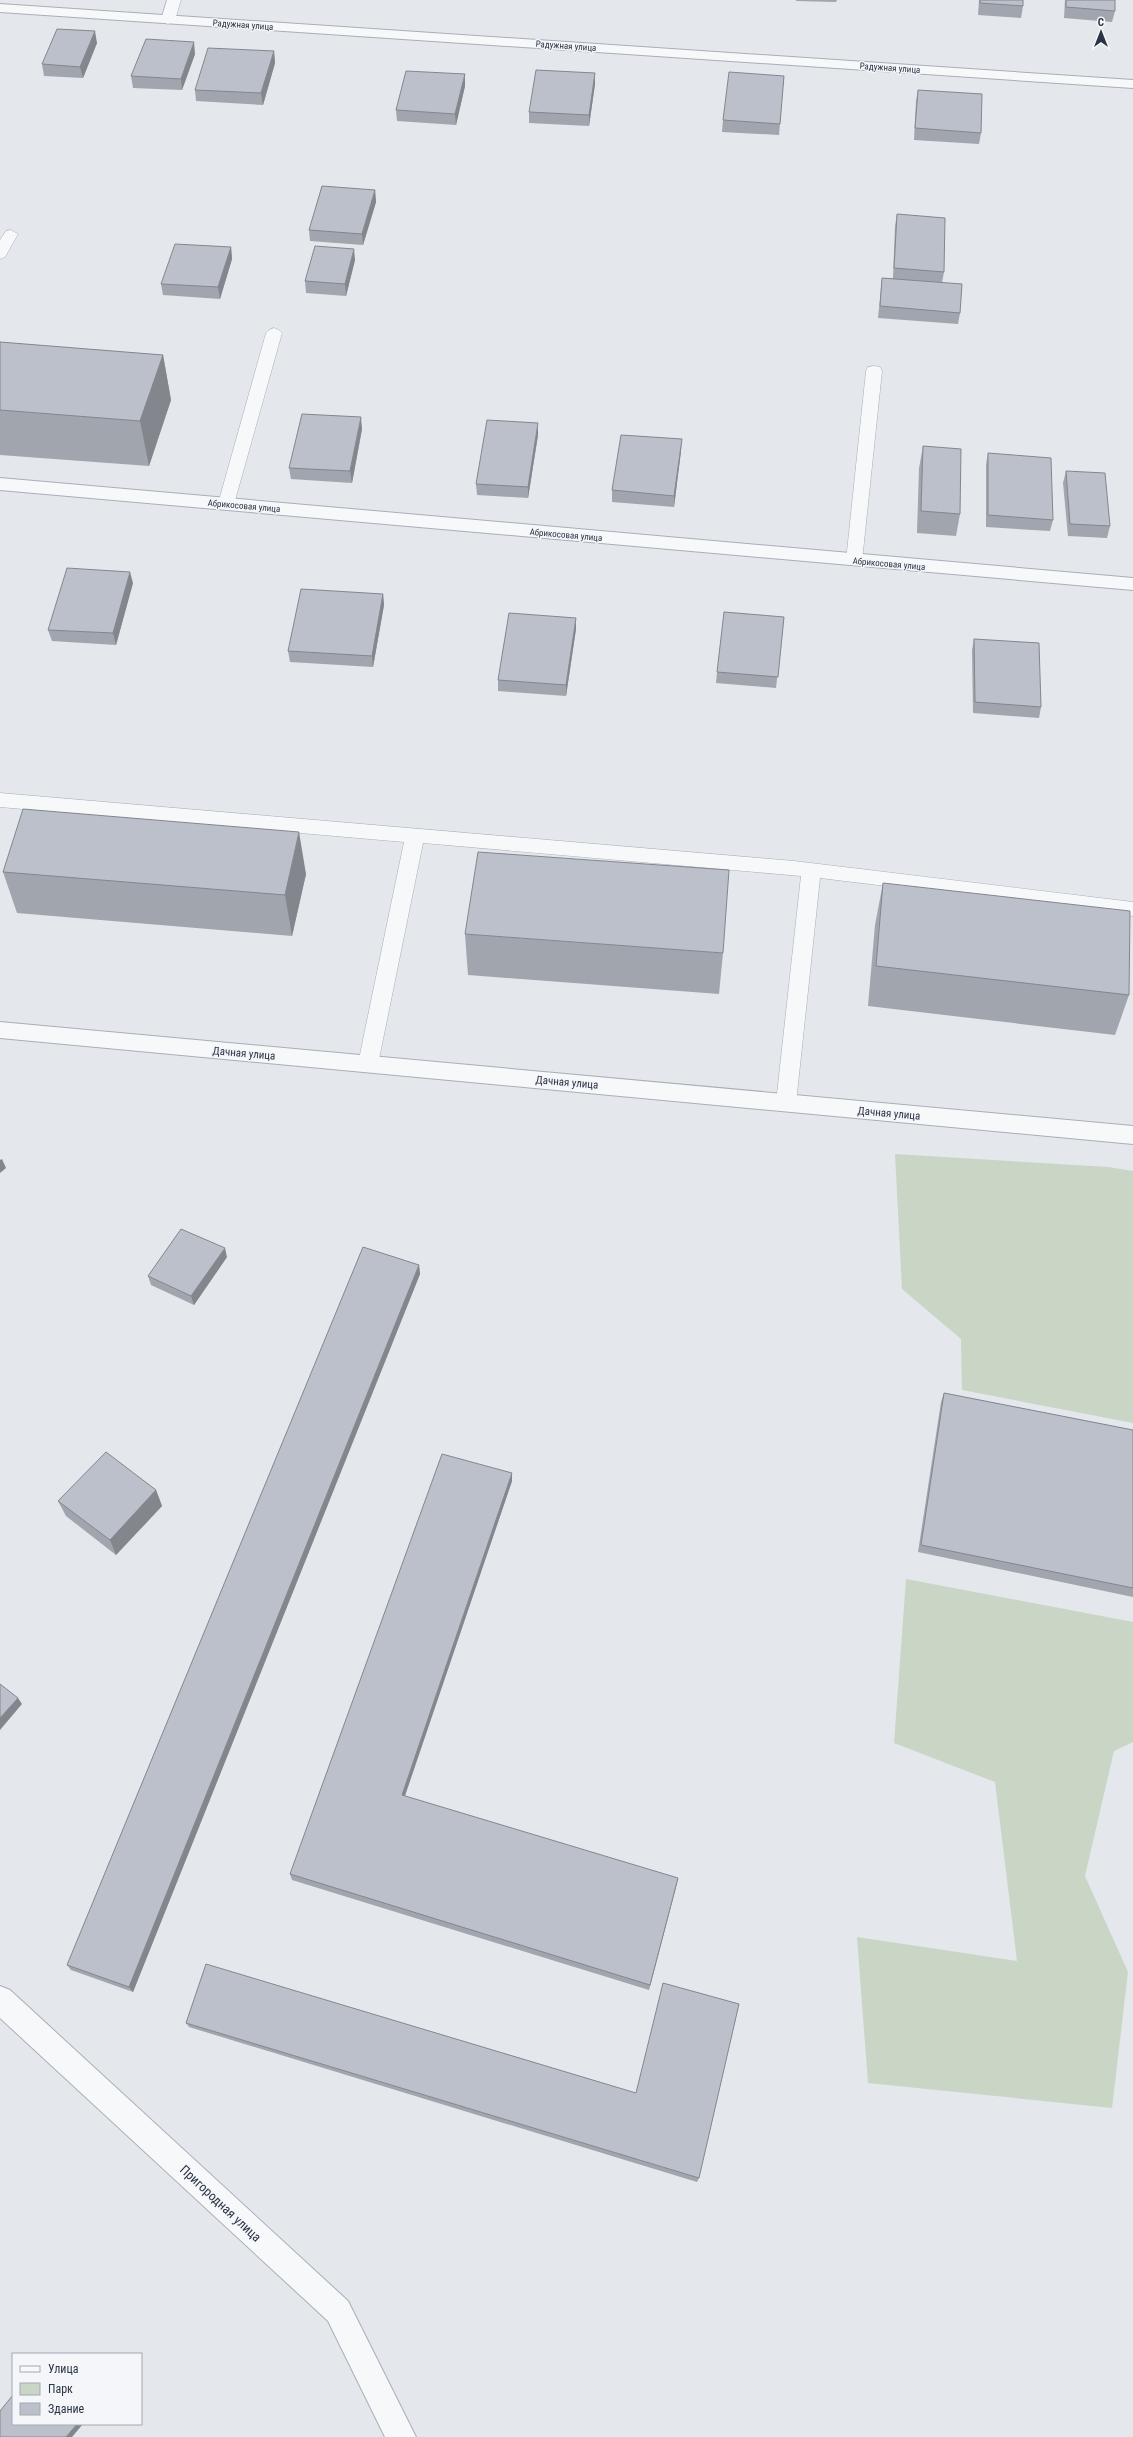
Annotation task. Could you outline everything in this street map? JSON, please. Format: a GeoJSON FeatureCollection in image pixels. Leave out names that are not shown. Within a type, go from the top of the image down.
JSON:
{"type":"FeatureCollection","features":[{"type":"Feature","properties":{"kind":"street","name":"Радужная улица"},"geometry":{"type":"LineString","coordinates":[[0,8],[1133,84]]}},
{"type":"Feature","properties":{"kind":"street","name":"Абрикосовая улица"},"geometry":{"type":"LineString","coordinates":[[0,484],[854,561],[1133,584]]}},
{"type":"Feature","properties":{"kind":"street","name":"Дачная улица"},"geometry":{"type":"LineString","coordinates":[[0,1030],[1133,1135]]}},
{"type":"Feature","properties":{"kind":"street","name":"Пригородная улица"},"geometry":{"type":"LineString","coordinates":[[0,2000],[338,2311],[401,2437]]}},
{"type":"Feature","properties":{"kind":"lane"},"geometry":{"type":"LineString","coordinates":[[168,20],[174,0]]}},
{"type":"Feature","properties":{"kind":"lane"},"geometry":{"type":"LineString","coordinates":[[0,254],[11,234]]}},
{"type":"Feature","properties":{"kind":"lane"},"geometry":{"type":"LineString","coordinates":[[226,504],[274,333]]}},
{"type":"Feature","properties":{"kind":"lane"},"geometry":{"type":"LineString","coordinates":[[854,561],[874,371]]}},
{"type":"Feature","properties":{"kind":"lane"},"geometry":{"type":"LineString","coordinates":[[0,800],[811,870],[1133,909]]}},
{"type":"Feature","properties":{"kind":"lane"},"geometry":{"type":"LineString","coordinates":[[368,1064],[415,836]]}},
{"type":"Feature","properties":{"kind":"lane"},"geometry":{"type":"LineString","coordinates":[[786,1103],[811,870]]}},
{"type":"Feature","properties":{"kind":"green space"},"geometry":{"type":"Polygon","coordinates":[[[895,1154],[1108,1167],[1133,1171],[1133,1423],[962,1390],[961,1339],[902,1289],[895,1154]]]}},
{"type":"Feature","properties":{"kind":"green space"},"geometry":{"type":"Polygon","coordinates":[[[906,1579],[1133,1622],[1133,1742],[1114,1751],[1085,1876],[1128,1972],[1112,2108],[868,2083],[857,1937],[1017,1961],[995,1782],[894,1743],[906,1579]]]}},
{"type":"Feature","properties":{"kind":"building"},"geometry":{"type":"Polygon","coordinates":[[[980,0],[1023,0],[1023,6],[980,3],[980,0]]]}},
{"type":"Feature","properties":{"kind":"building"},"geometry":{"type":"Polygon","coordinates":[[[1066,0],[1115,0],[1115,11],[1066,7],[1066,0]]]}},
{"type":"Feature","properties":{"kind":"building"},"geometry":{"type":"Polygon","coordinates":[[[57,29],[95,31],[80,67],[42,64],[57,29]]]}},
{"type":"Feature","properties":{"kind":"building"},"geometry":{"type":"Polygon","coordinates":[[[146,39],[194,42],[181,79],[131,76],[146,39]]]}},
{"type":"Feature","properties":{"kind":"building"},"geometry":{"type":"Polygon","coordinates":[[[208,48],[274,51],[261,93],[195,90],[208,48]]]}},
{"type":"Feature","properties":{"kind":"building"},"geometry":{"type":"Polygon","coordinates":[[[536,70],[595,73],[589,115],[529,112],[536,70]]]}},
{"type":"Feature","properties":{"kind":"building"},"geometry":{"type":"Polygon","coordinates":[[[406,71],[465,74],[455,114],[396,110],[406,71]]]}},
{"type":"Feature","properties":{"kind":"building"},"geometry":{"type":"Polygon","coordinates":[[[729,72],[784,76],[780,124],[723,120],[729,72]]]}},
{"type":"Feature","properties":{"kind":"building"},"geometry":{"type":"Polygon","coordinates":[[[918,90],[982,94],[981,133],[915,128],[918,90]]]}},
{"type":"Feature","properties":{"kind":"building"},"geometry":{"type":"Polygon","coordinates":[[[322,186],[375,190],[362,234],[309,230],[322,186]]]}},
{"type":"Feature","properties":{"kind":"building"},"geometry":{"type":"Polygon","coordinates":[[[897,214],[945,218],[944,272],[894,268],[897,214]]]}},
{"type":"Feature","properties":{"kind":"building"},"geometry":{"type":"Polygon","coordinates":[[[175,244],[231,247],[218,287],[161,284],[175,244]]]}},
{"type":"Feature","properties":{"kind":"building"},"geometry":{"type":"Polygon","coordinates":[[[315,246],[354,249],[345,284],[305,281],[315,246]]]}},
{"type":"Feature","properties":{"kind":"building"},"geometry":{"type":"Polygon","coordinates":[[[882,278],[962,284],[960,313],[880,306],[882,278]]]}},
{"type":"Feature","properties":{"kind":"building"},"geometry":{"type":"Polygon","coordinates":[[[0,342],[163,355],[140,421],[0,410],[0,342]]]}},
{"type":"Feature","properties":{"kind":"building"},"geometry":{"type":"Polygon","coordinates":[[[302,414],[361,417],[350,471],[289,468],[302,414]]]}},
{"type":"Feature","properties":{"kind":"building"},"geometry":{"type":"Polygon","coordinates":[[[487,420],[538,423],[528,487],[476,484],[487,420]]]}},
{"type":"Feature","properties":{"kind":"building"},"geometry":{"type":"Polygon","coordinates":[[[621,435],[682,439],[674,496],[612,490],[621,435]]]}},
{"type":"Feature","properties":{"kind":"building"},"geometry":{"type":"Polygon","coordinates":[[[923,446],[961,449],[960,514],[921,511],[923,446]]]}},
{"type":"Feature","properties":{"kind":"building"},"geometry":{"type":"Polygon","coordinates":[[[988,453],[1051,458],[1053,520],[988,515],[988,453]]]}},
{"type":"Feature","properties":{"kind":"building"},"geometry":{"type":"Polygon","coordinates":[[[1066,471],[1105,473],[1110,526],[1070,524],[1066,471]]]}},
{"type":"Feature","properties":{"kind":"building"},"geometry":{"type":"Polygon","coordinates":[[[67,568],[130,572],[113,633],[48,630],[67,568]]]}},
{"type":"Feature","properties":{"kind":"building"},"geometry":{"type":"Polygon","coordinates":[[[301,589],[383,594],[372,656],[288,651],[301,589]]]}},
{"type":"Feature","properties":{"kind":"building"},"geometry":{"type":"Polygon","coordinates":[[[724,612],[784,617],[778,677],[717,672],[724,612]]]}},
{"type":"Feature","properties":{"kind":"building"},"geometry":{"type":"Polygon","coordinates":[[[509,613],[576,618],[566,685],[498,680],[509,613]]]}},
{"type":"Feature","properties":{"kind":"building"},"geometry":{"type":"Polygon","coordinates":[[[974,639],[1039,643],[1041,707],[975,702],[974,639]]]}},
{"type":"Feature","properties":{"kind":"building"},"geometry":{"type":"Polygon","coordinates":[[[23,809],[299,832],[285,895],[3,872],[23,809]]]}},
{"type":"Feature","properties":{"kind":"building"},"geometry":{"type":"Polygon","coordinates":[[[478,852],[729,870],[723,953],[465,934],[478,852]]]}},
{"type":"Feature","properties":{"kind":"building"},"geometry":{"type":"Polygon","coordinates":[[[883,883],[1130,911],[1129,995],[876,966],[883,883]]]}},
{"type":"Feature","properties":{"kind":"building"},"geometry":{"type":"Polygon","coordinates":[[[181,1229],[225,1248],[191,1296],[148,1276],[181,1229]]]}},
{"type":"Feature","properties":{"kind":"building"},"geometry":{"type":"Polygon","coordinates":[[[363,1247],[419,1265],[129,1987],[67,1965],[363,1247]]]}},
{"type":"Feature","properties":{"kind":"building"},"geometry":{"type":"Polygon","coordinates":[[[944,1393],[1133,1430],[1133,1588],[921,1545],[944,1393]]]}},
{"type":"Feature","properties":{"kind":"building"},"geometry":{"type":"Polygon","coordinates":[[[106,1452],[156,1490],[110,1540],[58,1501],[106,1452]]]}},
{"type":"Feature","properties":{"kind":"building"},"geometry":{"type":"Polygon","coordinates":[[[442,1454],[512,1473],[402,1795],[678,1878],[650,1985],[290,1874],[442,1454]]]}},
{"type":"Feature","properties":{"kind":"building"},"geometry":{"type":"Polygon","coordinates":[[[0,1684],[18,1698],[0,1718],[0,1684]]]}},
{"type":"Feature","properties":{"kind":"building"},"geometry":{"type":"Polygon","coordinates":[[[206,1964],[636,2093],[663,1983],[739,2004],[699,2178],[186,2023],[206,1964]]]}},
{"type":"Feature","properties":{"kind":"building"},"geometry":{"type":"Polygon","coordinates":[[[12,2396],[12,2425],[76,2425],[66,2437],[0,2437],[0,2411],[12,2396]]]}}]}
